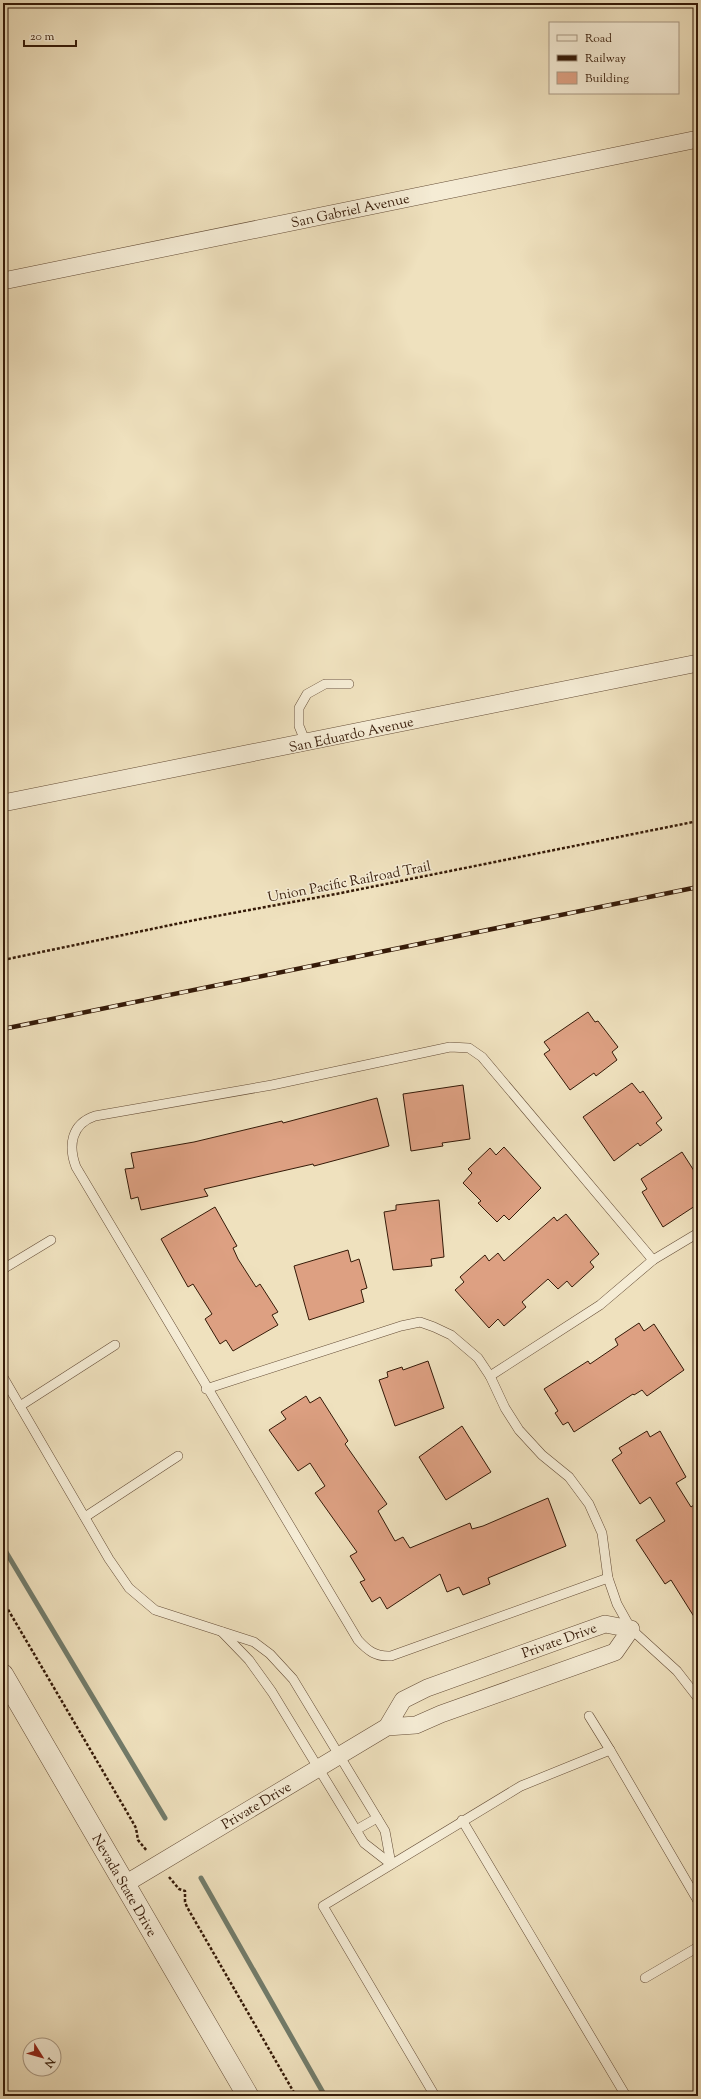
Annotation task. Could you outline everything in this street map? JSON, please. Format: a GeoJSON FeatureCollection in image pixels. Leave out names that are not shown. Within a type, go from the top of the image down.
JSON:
{"type":"FeatureCollection","features":[{"type":"Feature","properties":{"kind":"street","name":"San Gabriel Avenue"},"geometry":{"type":"LineString","coordinates":[[3,281],[698,139]]}},
{"type":"Feature","properties":{"kind":"street","name":"San Eduardo Avenue"},"geometry":{"type":"LineString","coordinates":[[3,803],[698,663]]}},
{"type":"Feature","properties":{"kind":"street","name":"Private Drive"},"geometry":{"type":"LineString","coordinates":[[125,1884],[387,1727],[403,1700],[427,1688],[605,1624],[631,1629],[615,1652],[441,1714],[416,1725],[387,1727]]}},
{"type":"Feature","properties":{"kind":"street","name":"Nevada State Drive"},"geometry":{"type":"LineString","coordinates":[[6,1687],[125,1884],[248,2096]]}},
{"type":"Feature","properties":{"kind":"lane"},"geometry":{"type":"LineString","coordinates":[[306,743],[299,726],[299,708],[307,694],[325,684],[349,684]]}},
{"type":"Feature","properties":{"kind":"lane"},"geometry":{"type":"LineString","coordinates":[[608,1578],[392,1656],[376,1655],[366,1649],[358,1640],[206,1389],[76,1166],[71,1155],[71,1144],[74,1134],[79,1126],[88,1119],[272,1085],[450,1047],[469,1048],[482,1057],[653,1260]]}},
{"type":"Feature","properties":{"kind":"lane"},"geometry":{"type":"LineString","coordinates":[[490,1376],[600,1305],[653,1260],[698,1233]]}},
{"type":"Feature","properties":{"kind":"lane"},"geometry":{"type":"LineString","coordinates":[[3,1269],[51,1240]]}},
{"type":"Feature","properties":{"kind":"lane"},"geometry":{"type":"LineString","coordinates":[[206,1389],[400,1326],[420,1322],[451,1335],[466,1346],[478,1358],[490,1376],[505,1408],[519,1430],[542,1455],[569,1477],[590,1504],[602,1533],[608,1578],[617,1604],[631,1629],[677,1671],[698,1698]]}},
{"type":"Feature","properties":{"kind":"lane"},"geometry":{"type":"LineString","coordinates":[[20,1406],[116,1344]]}},
{"type":"Feature","properties":{"kind":"lane"},"geometry":{"type":"LineString","coordinates":[[3,1377],[85,1517],[129,1588],[155,1610],[254,1642],[270,1654],[293,1679],[385,1831],[391,1864]]}},
{"type":"Feature","properties":{"kind":"lane"},"geometry":{"type":"LineString","coordinates":[[85,1517],[178,1456]]}},
{"type":"Feature","properties":{"kind":"lane"},"geometry":{"type":"LineString","coordinates":[[221,1631],[249,1660],[272,1692],[364,1844],[391,1864]]}},
{"type":"Feature","properties":{"kind":"lane"},"geometry":{"type":"LineString","coordinates":[[590,1716],[698,1901]]}},
{"type":"Feature","properties":{"kind":"lane"},"geometry":{"type":"LineString","coordinates":[[435,2096],[323,1906],[462,1820],[521,1786],[610,1750]]}},
{"type":"Feature","properties":{"kind":"lane"},"geometry":{"type":"LineString","coordinates":[[356,1830],[377,1818]]}},
{"type":"Feature","properties":{"kind":"lane"},"geometry":{"type":"LineString","coordinates":[[462,1820],[626,2096]]}},
{"type":"Feature","properties":{"kind":"lane"},"geometry":{"type":"LineString","coordinates":[[645,1978],[698,1947]]}},
{"type":"Feature","properties":{"kind":"path","name":"Union Pacific Railroad Trail"},"geometry":{"type":"LineString","coordinates":[[3,960],[195,920],[344,893],[698,821]]}},
{"type":"Feature","properties":{"kind":"path"},"geometry":{"type":"LineString","coordinates":[[3,1601],[132,1819],[136,1828],[138,1840]]}},
{"type":"Feature","properties":{"kind":"path"},"geometry":{"type":"LineString","coordinates":[[179,1889],[185,1891],[184,1899],[187,1907],[296,2096]]}},
{"type":"Feature","properties":{"kind":"building"},"geometry":{"type":"Polygon","coordinates":[[[588,1012],[595,1022],[598,1021],[618,1047],[612,1052],[617,1060],[596,1076],[594,1073],[570,1090],[544,1054],[550,1050],[544,1042],[588,1012]]]}},
{"type":"Feature","properties":{"kind":"building"},"geometry":{"type":"Polygon","coordinates":[[[632,1083],[640,1093],[643,1091],[662,1118],[656,1123],[662,1130],[640,1146],[638,1143],[614,1161],[583,1117],[632,1083]]]}},
{"type":"Feature","properties":{"kind":"building"},"geometry":{"type":"Polygon","coordinates":[[[463,1085],[470,1139],[442,1143],[443,1146],[411,1151],[403,1094],[463,1085]]]}},
{"type":"Feature","properties":{"kind":"building"},"geometry":{"type":"Polygon","coordinates":[[[377,1098],[389,1146],[314,1166],[313,1164],[204,1189],[208,1196],[141,1210],[138,1197],[131,1199],[125,1169],[134,1168],[131,1153],[194,1142],[282,1121],[283,1123],[377,1098]]]}},
{"type":"Feature","properties":{"kind":"building"},"geometry":{"type":"Polygon","coordinates":[[[504,1147],[541,1188],[509,1220],[504,1215],[497,1222],[478,1203],[481,1201],[463,1183],[472,1173],[468,1169],[490,1148],[496,1155],[504,1147]]]}},
{"type":"Feature","properties":{"kind":"building"},"geometry":{"type":"Polygon","coordinates":[[[682,1152],[698,1177],[698,1204],[663,1227],[642,1192],[647,1189],[641,1179],[682,1152]]]}},
{"type":"Feature","properties":{"kind":"building"},"geometry":{"type":"Polygon","coordinates":[[[439,1200],[444,1257],[431,1259],[432,1266],[393,1270],[384,1212],[396,1210],[396,1205],[439,1200]]]}},
{"type":"Feature","properties":{"kind":"building"},"geometry":{"type":"Polygon","coordinates":[[[215,1207],[237,1246],[233,1248],[238,1259],[256,1287],[260,1284],[278,1312],[272,1315],[278,1325],[233,1351],[226,1340],[220,1344],[205,1319],[212,1314],[193,1284],[188,1287],[161,1239],[215,1207]]]}},
{"type":"Feature","properties":{"kind":"building"},"geometry":{"type":"Polygon","coordinates":[[[566,1214],[599,1254],[590,1262],[594,1267],[572,1287],[567,1281],[558,1289],[548,1279],[522,1302],[526,1307],[504,1326],[498,1319],[489,1328],[455,1290],[464,1282],[460,1277],[485,1255],[489,1261],[498,1253],[504,1261],[554,1217],[557,1221],[566,1214]]]}},
{"type":"Feature","properties":{"kind":"building"},"geometry":{"type":"Polygon","coordinates":[[[348,1250],[351,1262],[359,1259],[367,1288],[361,1290],[364,1302],[309,1320],[294,1266],[348,1250]]]}},
{"type":"Feature","properties":{"kind":"building"},"geometry":{"type":"Polygon","coordinates":[[[639,1323],[644,1331],[654,1324],[684,1370],[647,1396],[642,1390],[634,1395],[633,1394],[574,1432],[568,1422],[563,1425],[555,1413],[558,1411],[544,1389],[588,1361],[590,1364],[618,1345],[615,1339],[639,1323]]]}},
{"type":"Feature","properties":{"kind":"building"},"geometry":{"type":"Polygon","coordinates":[[[428,1361],[444,1408],[395,1426],[379,1380],[388,1377],[387,1372],[402,1367],[403,1370],[428,1361]]]}},
{"type":"Feature","properties":{"kind":"building"},"geometry":{"type":"Polygon","coordinates":[[[306,1396],[310,1403],[320,1397],[348,1441],[345,1444],[387,1504],[378,1511],[395,1541],[403,1537],[410,1548],[470,1523],[472,1529],[483,1526],[548,1498],[566,1546],[488,1578],[490,1584],[463,1595],[459,1587],[447,1592],[440,1574],[387,1609],[380,1597],[372,1602],[360,1582],[365,1580],[350,1556],[357,1552],[315,1493],[325,1486],[310,1463],[298,1471],[269,1430],[286,1419],[281,1412],[306,1396]]]}},
{"type":"Feature","properties":{"kind":"building"},"geometry":{"type":"Polygon","coordinates":[[[462,1426],[491,1472],[446,1500],[419,1457],[462,1426]]]}},
{"type":"Feature","properties":{"kind":"building"},"geometry":{"type":"Polygon","coordinates":[[[647,1431],[650,1437],[660,1431],[686,1477],[676,1483],[691,1507],[698,1502],[698,1623],[671,1580],[665,1584],[636,1540],[665,1521],[650,1497],[640,1504],[612,1460],[622,1453],[619,1448],[647,1431]]]}},
{"type":"Feature","properties":{"kind":"waterway"},"geometry":{"type":"LineString","coordinates":[[3,1547],[165,1818]]}},
{"type":"Feature","properties":{"kind":"waterway"},"geometry":{"type":"LineString","coordinates":[[201,1878],[325,2096]]}},
{"type":"Feature","properties":{"kind":"railway"},"geometry":{"type":"LineString","coordinates":[[3,1029],[698,887]]}}]}
